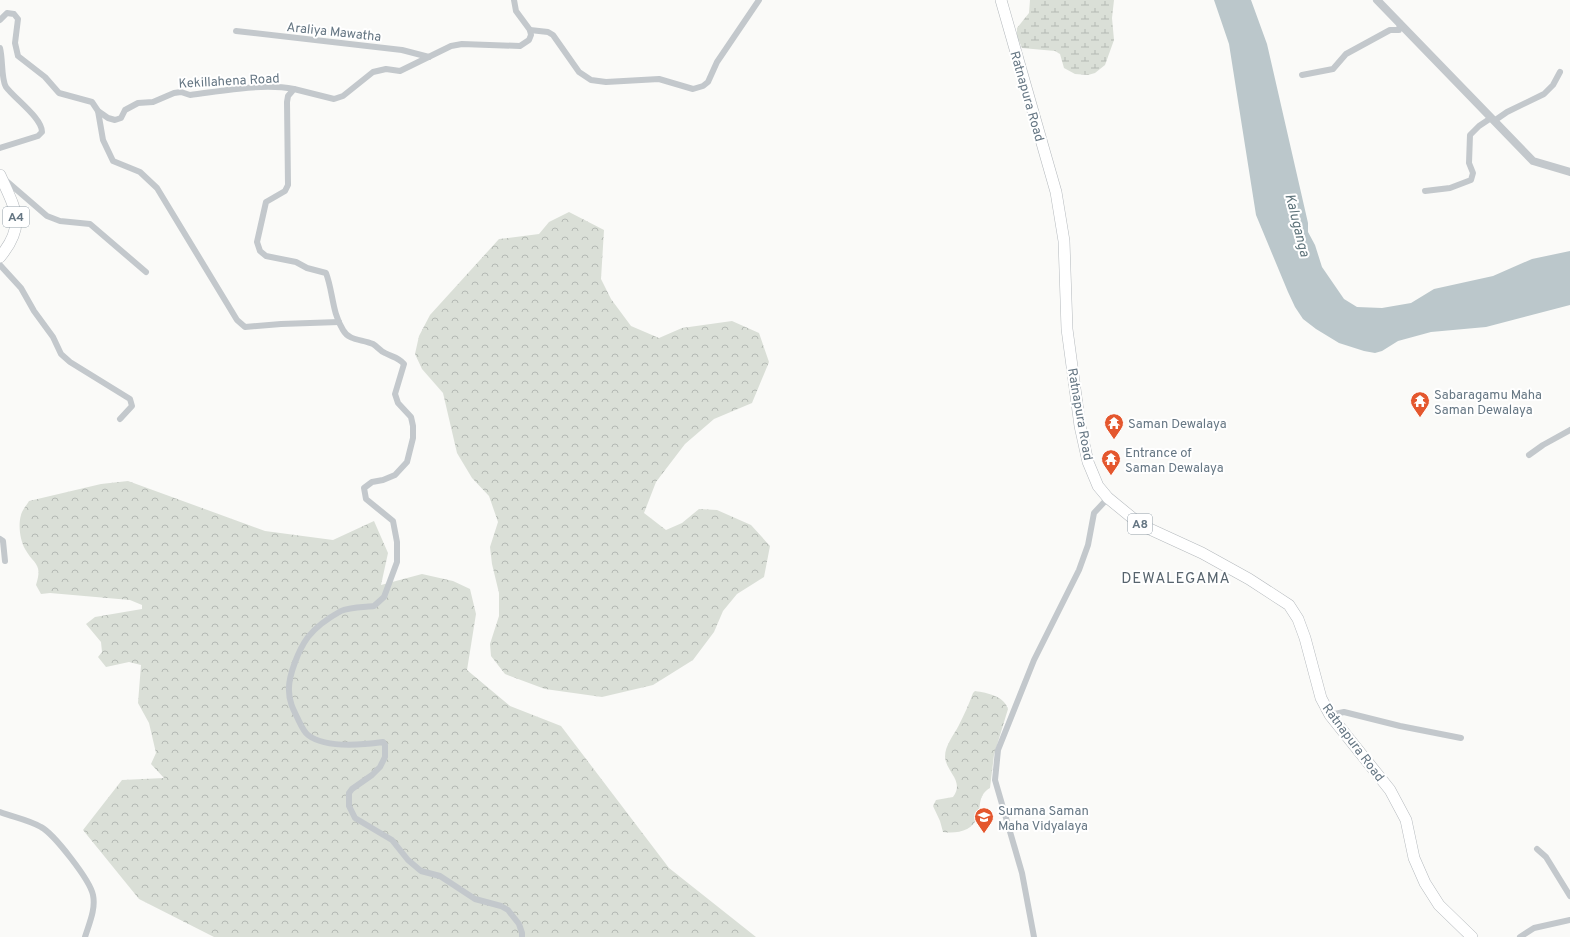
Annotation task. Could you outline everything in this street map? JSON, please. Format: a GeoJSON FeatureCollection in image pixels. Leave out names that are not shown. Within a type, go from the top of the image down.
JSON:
{"type":"FeatureCollection","features":[{"type":"Feature","properties":{"kind":"highway","name":"Ratnapura Road"},"geometry":{"type":"LineString","coordinates":[[1000,0],[1056,192],[1064,241],[1068,329],[1080,426],[1088,462],[1098,486],[1108,498],[1141,525],[1202,553],[1249,579],[1289,605],[1298,619],[1305,638],[1321,698],[1330,715],[1390,790],[1406,820],[1414,858],[1439,905],[1472,937]]}},
{"type":"Feature","properties":{"kind":"highway","name":"A4"},"geometry":{"type":"LineString","coordinates":[[0,175],[15,209],[17,224],[10,246],[0,257]]}},
{"type":"Feature","properties":{"kind":"street"},"geometry":{"type":"LineString","coordinates":[[514,0],[516,11],[530,30],[531,35],[528,40],[520,46],[462,44],[451,46],[400,71],[386,69],[373,72],[342,96],[334,99],[294,90],[288,96],[287,102],[288,185],[285,191],[266,202],[257,242],[260,251],[266,256],[296,262],[307,268],[326,273],[331,287],[332,299],[338,322],[344,331],[350,337],[373,344],[384,353],[399,358],[404,364],[395,394],[398,403],[411,417],[413,426],[413,438],[407,462],[395,475],[383,480],[372,482],[364,488],[366,499],[393,521],[397,542],[396,562],[384,597],[374,606],[343,610],[326,621],[308,637],[301,650],[291,677],[289,691],[291,706],[303,729],[308,735],[322,742],[356,746],[383,742],[386,745],[386,758],[372,775],[352,789],[349,793],[350,806],[355,818],[392,840],[408,860],[421,871],[440,876],[475,899],[501,906],[508,910],[519,924],[522,937]]}},
{"type":"Feature","properties":{"kind":"street"},"geometry":{"type":"LineString","coordinates":[[530,30],[548,32],[553,35],[579,72],[591,80],[606,82],[659,78],[693,89],[703,86],[708,82],[717,62],[759,0]]}},
{"type":"Feature","properties":{"kind":"street"},"geometry":{"type":"LineString","coordinates":[[1377,0],[1533,161],[1570,172]]}},
{"type":"Feature","properties":{"kind":"street","name":"Kekillahena Road"},"geometry":{"type":"LineString","coordinates":[[0,20],[7,13],[14,14],[18,19],[14,43],[18,56],[45,77],[59,93],[92,102],[98,111],[108,118],[116,120],[121,118],[125,110],[138,103],[153,102],[174,93],[181,92],[190,95],[283,87],[294,90]]}},
{"type":"Feature","properties":{"kind":"street"},"geometry":{"type":"LineString","coordinates":[[1302,75],[1333,69],[1346,54],[1390,30],[1399,30],[1400,23]]}},
{"type":"Feature","properties":{"kind":"street","name":"Araliya Mawatha"},"geometry":{"type":"LineString","coordinates":[[236,31],[396,49],[429,57]]}},
{"type":"Feature","properties":{"kind":"street"},"geometry":{"type":"LineString","coordinates":[[0,48],[3,58],[2,74],[6,86],[31,113],[42,128],[42,132],[38,136],[0,148]]}},
{"type":"Feature","properties":{"kind":"street"},"geometry":{"type":"LineString","coordinates":[[1425,191],[1450,188],[1472,180],[1473,173],[1469,163],[1470,135],[1478,126],[1544,94],[1553,85],[1560,72]]}},
{"type":"Feature","properties":{"kind":"street"},"geometry":{"type":"LineString","coordinates":[[98,111],[103,140],[114,161],[140,172],[158,188],[237,320],[245,327],[338,322]]}},
{"type":"Feature","properties":{"kind":"street"},"geometry":{"type":"LineString","coordinates":[[0,175],[47,216],[60,221],[90,224],[146,272]]}},
{"type":"Feature","properties":{"kind":"street"},"geometry":{"type":"LineString","coordinates":[[0,265],[21,288],[34,311],[53,337],[61,354],[70,362],[130,399],[132,406],[120,419]]}},
{"type":"Feature","properties":{"kind":"street"},"geometry":{"type":"LineString","coordinates":[[1528,455],[1543,444],[1570,430]]}},
{"type":"Feature","properties":{"kind":"street"},"geometry":{"type":"LineString","coordinates":[[1034,937],[1022,873],[994,780],[998,750],[1034,660],[1079,570],[1088,545],[1094,513],[1108,498]]}},
{"type":"Feature","properties":{"kind":"street"},"geometry":{"type":"LineString","coordinates":[[0,539],[3,541],[5,560]]}},
{"type":"Feature","properties":{"kind":"street"},"geometry":{"type":"LineString","coordinates":[[1330,715],[1344,712],[1400,726],[1461,738]]}},
{"type":"Feature","properties":{"kind":"street"},"geometry":{"type":"LineString","coordinates":[[0,812],[41,826],[49,832],[69,856],[90,886],[93,896],[92,914],[85,937]]}},
{"type":"Feature","properties":{"kind":"street"},"geometry":{"type":"LineString","coordinates":[[1537,849],[1546,857],[1570,896]]}},
{"type":"Feature","properties":{"kind":"street"},"geometry":{"type":"LineString","coordinates":[[1520,937],[1534,928],[1570,920]]}},
{"type":"Feature","properties":{"kind":"green space"},"geometry":{"type":"Polygon","coordinates":[[[1030,0],[1114,0],[1112,18],[1114,40],[1105,65],[1095,73],[1088,75],[1075,74],[1064,68],[1060,54],[1055,51],[1022,48],[1017,36],[1017,28],[1029,13],[1030,0]]]}},
{"type":"Feature","properties":{"kind":"green space"},"geometry":{"type":"Polygon","coordinates":[[[569,212],[604,230],[601,279],[611,299],[631,326],[659,338],[682,328],[732,321],[759,333],[769,362],[752,403],[714,419],[685,444],[656,482],[644,513],[666,530],[682,523],[699,509],[717,510],[751,525],[770,546],[764,577],[737,594],[723,611],[714,632],[693,660],[653,685],[602,697],[545,689],[505,674],[491,656],[490,644],[499,616],[499,593],[492,564],[490,547],[498,522],[489,496],[472,478],[457,453],[443,393],[422,369],[415,354],[419,336],[430,315],[499,239],[539,234],[549,222],[569,212]]]}},
{"type":"Feature","properties":{"kind":"green space"},"geometry":{"type":"Polygon","coordinates":[[[128,481],[265,531],[333,540],[374,521],[388,553],[381,585],[422,574],[453,581],[470,589],[476,614],[467,670],[510,706],[561,726],[669,868],[756,937],[214,937],[139,899],[83,830],[122,780],[164,778],[151,764],[156,753],[149,723],[138,703],[141,665],[129,662],[106,667],[98,657],[102,652],[101,642],[86,624],[95,617],[142,609],[142,605],[130,600],[50,593],[41,594],[36,585],[38,568],[23,545],[20,528],[20,519],[23,509],[29,501],[101,484],[128,481]]]}},
{"type":"Feature","properties":{"kind":"green space"},"geometry":{"type":"Polygon","coordinates":[[[975,691],[990,694],[999,698],[1008,709],[994,755],[990,788],[983,794],[976,821],[968,828],[959,832],[943,832],[933,806],[936,800],[953,797],[957,786],[946,762],[945,753],[948,744],[975,691]]]}},
{"type":"Feature","properties":{"kind":"water","name":"Kaluganga"},"geometry":{"type":"Polygon","coordinates":[[[1214,0],[1251,0],[1267,44],[1308,223],[1308,232],[1315,245],[1322,267],[1344,299],[1357,307],[1382,308],[1411,303],[1434,289],[1493,276],[1532,259],[1570,251],[1570,305],[1486,327],[1431,332],[1398,341],[1382,351],[1375,353],[1339,343],[1303,319],[1288,292],[1256,215],[1229,44],[1214,0]]]}},
{"type":"Feature","properties":{"kind":"place","name":"Sabaragamu Maha Saman Dewalaya"},"geometry":{"type":"Point","coordinates":[1420,418]}},
{"type":"Feature","properties":{"kind":"place","name":"Saman Dewalaya"},"geometry":{"type":"Point","coordinates":[1114,440]}},
{"type":"Feature","properties":{"kind":"place","name":"Entrance of Saman Dewalaya"},"geometry":{"type":"Point","coordinates":[1111,476]}},
{"type":"Feature","properties":{"kind":"place","name":"Sumana Saman Maha Vidyalaya"},"geometry":{"type":"Point","coordinates":[984,834]}},
{"type":"Feature","properties":{"kind":"district","name":"DEWALEGAMA"},"geometry":{"type":"Point","coordinates":[1176,578]}}]}
